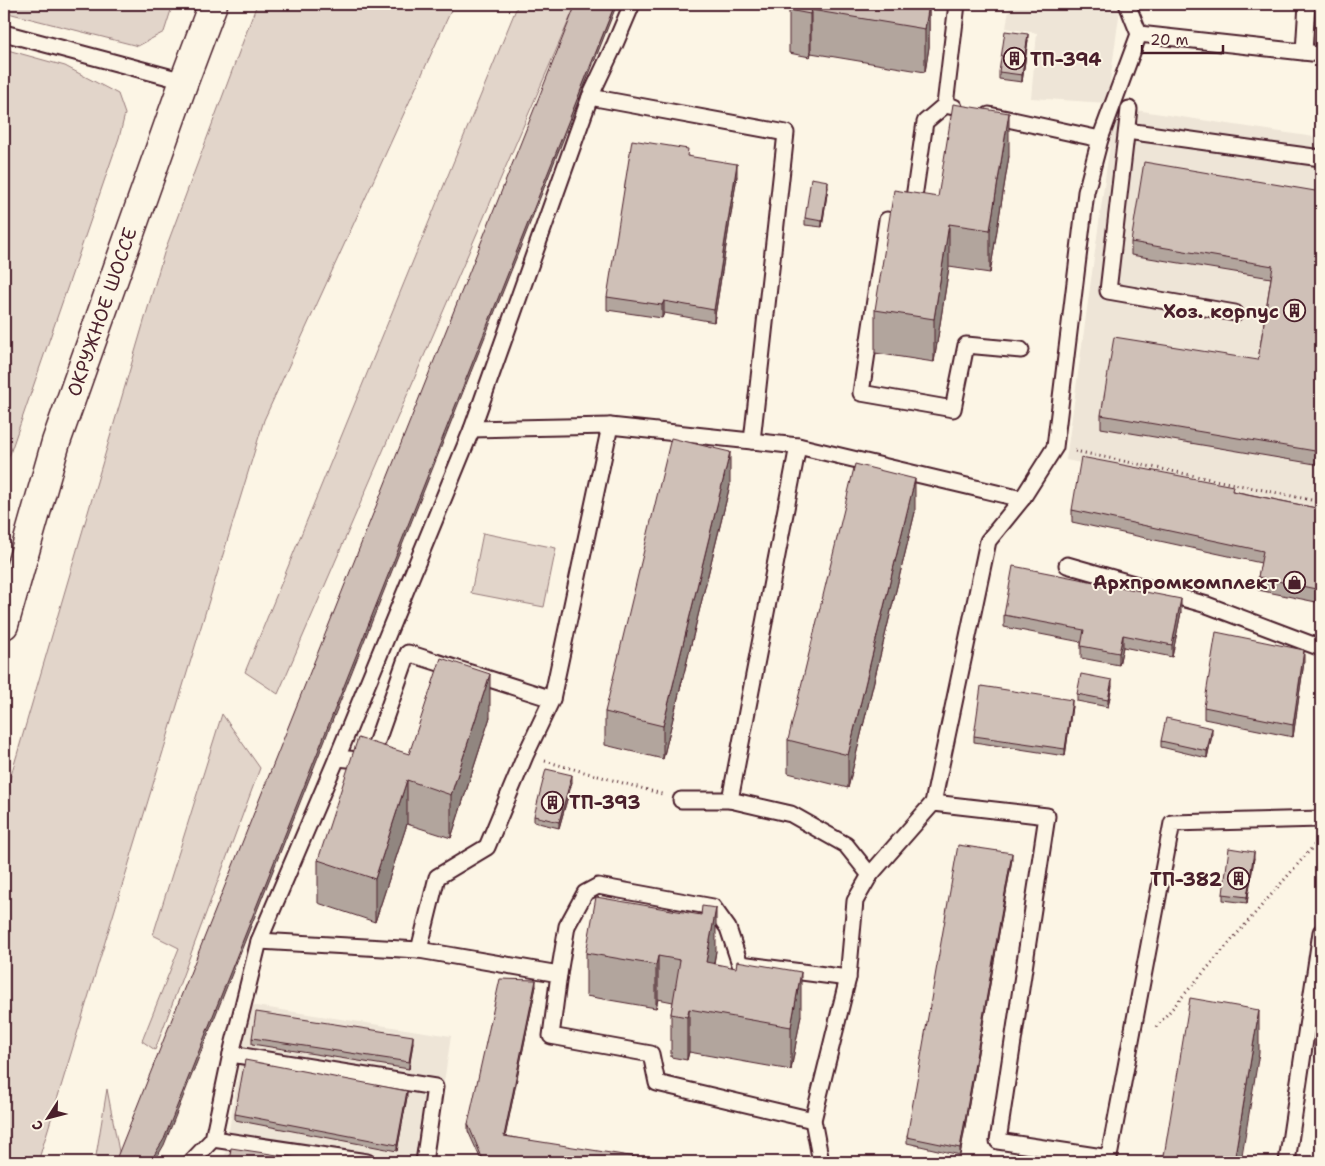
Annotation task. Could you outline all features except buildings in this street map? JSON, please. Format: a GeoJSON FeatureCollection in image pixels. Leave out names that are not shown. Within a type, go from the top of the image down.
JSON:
{"type":"FeatureCollection","features":[{"type":"Feature","properties":{"kind":"main road","name":"ОКРУЖНОЕ ШОССЕ"},"geometry":{"type":"LineString","coordinates":[[4,625],[56,442],[213,4]]}},
{"type":"Feature","properties":{"kind":"lane"},"geometry":{"type":"LineString","coordinates":[[191,1162],[213,1139],[231,1054],[259,942],[472,429],[590,97],[632,4]]}},
{"type":"Feature","properties":{"kind":"lane"},"geometry":{"type":"LineString","coordinates":[[957,4],[945,105],[925,122],[910,225],[886,220],[861,393],[953,410],[966,345],[1022,350]]}},
{"type":"Feature","properties":{"kind":"lane"},"geometry":{"type":"LineString","coordinates":[[821,1162],[813,1120],[848,978],[855,901],[870,875],[933,802],[988,541],[1022,499],[1055,447],[1086,192],[1100,139],[1139,34],[1127,4]]}},
{"type":"Feature","properties":{"kind":"lane"},"geometry":{"type":"LineString","coordinates":[[1304,52],[1307,4]]}},
{"type":"Feature","properties":{"kind":"lane"},"geometry":{"type":"LineString","coordinates":[[4,33],[184,81]]}},
{"type":"Feature","properties":{"kind":"lane"},"geometry":{"type":"LineString","coordinates":[[1139,34],[1321,54]]}},
{"type":"Feature","properties":{"kind":"lane"},"geometry":{"type":"LineString","coordinates":[[590,97],[786,133],[752,441]]}},
{"type":"Feature","properties":{"kind":"lane"},"geometry":{"type":"LineString","coordinates":[[945,105],[1100,139]]}},
{"type":"Feature","properties":{"kind":"lane"},"geometry":{"type":"LineString","coordinates":[[1129,109],[1108,291],[1235,313]]}},
{"type":"Feature","properties":{"kind":"lane"},"geometry":{"type":"LineString","coordinates":[[1127,131],[1321,158]]}},
{"type":"Feature","properties":{"kind":"lane"},"geometry":{"type":"LineString","coordinates":[[472,429],[610,426],[798,446],[1022,499]]}},
{"type":"Feature","properties":{"kind":"lane"},"geometry":{"type":"LineString","coordinates":[[419,950],[437,877],[487,847],[525,756],[552,699],[610,426]]}},
{"type":"Feature","properties":{"kind":"lane"},"geometry":{"type":"LineString","coordinates":[[730,800],[798,446]]}},
{"type":"Feature","properties":{"kind":"lane"},"geometry":{"type":"LineString","coordinates":[[1067,565],[1207,605],[1321,648]]}},
{"type":"Feature","properties":{"kind":"lane"},"geometry":{"type":"LineString","coordinates":[[337,758],[370,761],[408,654],[552,699]]}},
{"type":"Feature","properties":{"kind":"lane"},"geometry":{"type":"LineString","coordinates":[[681,800],[730,800],[791,814],[846,845],[870,875]]}},
{"type":"Feature","properties":{"kind":"lane"},"geometry":{"type":"LineString","coordinates":[[933,802],[1047,816],[998,1141],[1108,1160],[1172,823],[1321,819]]}},
{"type":"Feature","properties":{"kind":"lane"},"geometry":{"type":"LineString","coordinates":[[813,1120],[657,1084],[650,1054],[551,1036],[567,926],[585,893],[598,886],[713,907],[728,928],[740,964],[848,978]]}},
{"type":"Feature","properties":{"kind":"lane"},"geometry":{"type":"LineString","coordinates":[[1287,1162],[1321,932]]}},
{"type":"Feature","properties":{"kind":"lane"},"geometry":{"type":"LineString","coordinates":[[259,942],[419,950],[559,974]]}},
{"type":"Feature","properties":{"kind":"lane"},"geometry":{"type":"LineString","coordinates":[[231,1054],[435,1087],[424,1162]]}},
{"type":"Feature","properties":{"kind":"lane"},"geometry":{"type":"LineString","coordinates":[[213,1139],[367,1162]]}},
{"type":"Feature","properties":{"kind":"path"},"geometry":{"type":"LineString","coordinates":[[1055,447],[1321,502]]}},
{"type":"Feature","properties":{"kind":"path"},"geometry":{"type":"LineString","coordinates":[[525,756],[681,800]]}},
{"type":"Feature","properties":{"kind":"path"},"geometry":{"type":"LineString","coordinates":[[1127,1061],[1321,837]]}},
{"type":"Feature","properties":{"kind":"shaded area"},"geometry":{"type":"Polygon","coordinates":[[[4,4],[173,4],[164,32],[138,46],[4,12],[4,4]]]}},
{"type":"Feature","properties":{"kind":"shaded area"},"geometry":{"type":"Polygon","coordinates":[[[257,4],[454,4],[264,420],[38,1162],[4,1162],[4,799],[164,253],[257,4]]]}},
{"type":"Feature","properties":{"kind":"shaded area"},"geometry":{"type":"Polygon","coordinates":[[[518,4],[576,4],[278,694],[245,672],[518,4]]]}},
{"type":"Feature","properties":{"kind":"shaded area"},"geometry":{"type":"Polygon","coordinates":[[[1010,4],[1091,4],[1120,9],[1107,103],[1031,98],[1037,33],[1006,28],[1010,4]]]}},
{"type":"Feature","properties":{"kind":"shaded area"},"geometry":{"type":"Polygon","coordinates":[[[4,49],[65,66],[118,94],[125,114],[119,138],[4,471],[4,49]]]}},
{"type":"Feature","properties":{"kind":"shaded area"},"geometry":{"type":"Polygon","coordinates":[[[1115,107],[1321,138],[1321,510],[1066,460],[1115,107]]]}},
{"type":"Feature","properties":{"kind":"shaded area"},"geometry":{"type":"Polygon","coordinates":[[[483,533],[556,548],[544,607],[471,593],[483,533]]]}},
{"type":"Feature","properties":{"kind":"shaded area"},"geometry":{"type":"Polygon","coordinates":[[[222,714],[260,768],[155,1050],[142,1041],[179,948],[153,935],[222,714]]]}},
{"type":"Feature","properties":{"kind":"shaded area"},"geometry":{"type":"Polygon","coordinates":[[[249,1005],[451,1036],[432,1162],[224,1162],[249,1005]]]}},
{"type":"Feature","properties":{"kind":"shaded area"},"geometry":{"type":"Polygon","coordinates":[[[107,1089],[121,1162],[95,1162],[107,1089]]]}},
{"type":"Feature","properties":{"kind":"place","name":"ТП-394"},"geometry":{"type":"Point","coordinates":[1014,59]}},
{"type":"Feature","properties":{"kind":"place","name":"Хоз. корпус"},"geometry":{"type":"Point","coordinates":[1295,311]}},
{"type":"Feature","properties":{"kind":"place","name":"Архпромкомплект"},"geometry":{"type":"Point","coordinates":[1295,582]}},
{"type":"Feature","properties":{"kind":"place","name":"ТП-393"},"geometry":{"type":"Point","coordinates":[553,802]}},
{"type":"Feature","properties":{"kind":"place","name":"ТП-382"},"geometry":{"type":"Point","coordinates":[1238,879]}}]}
